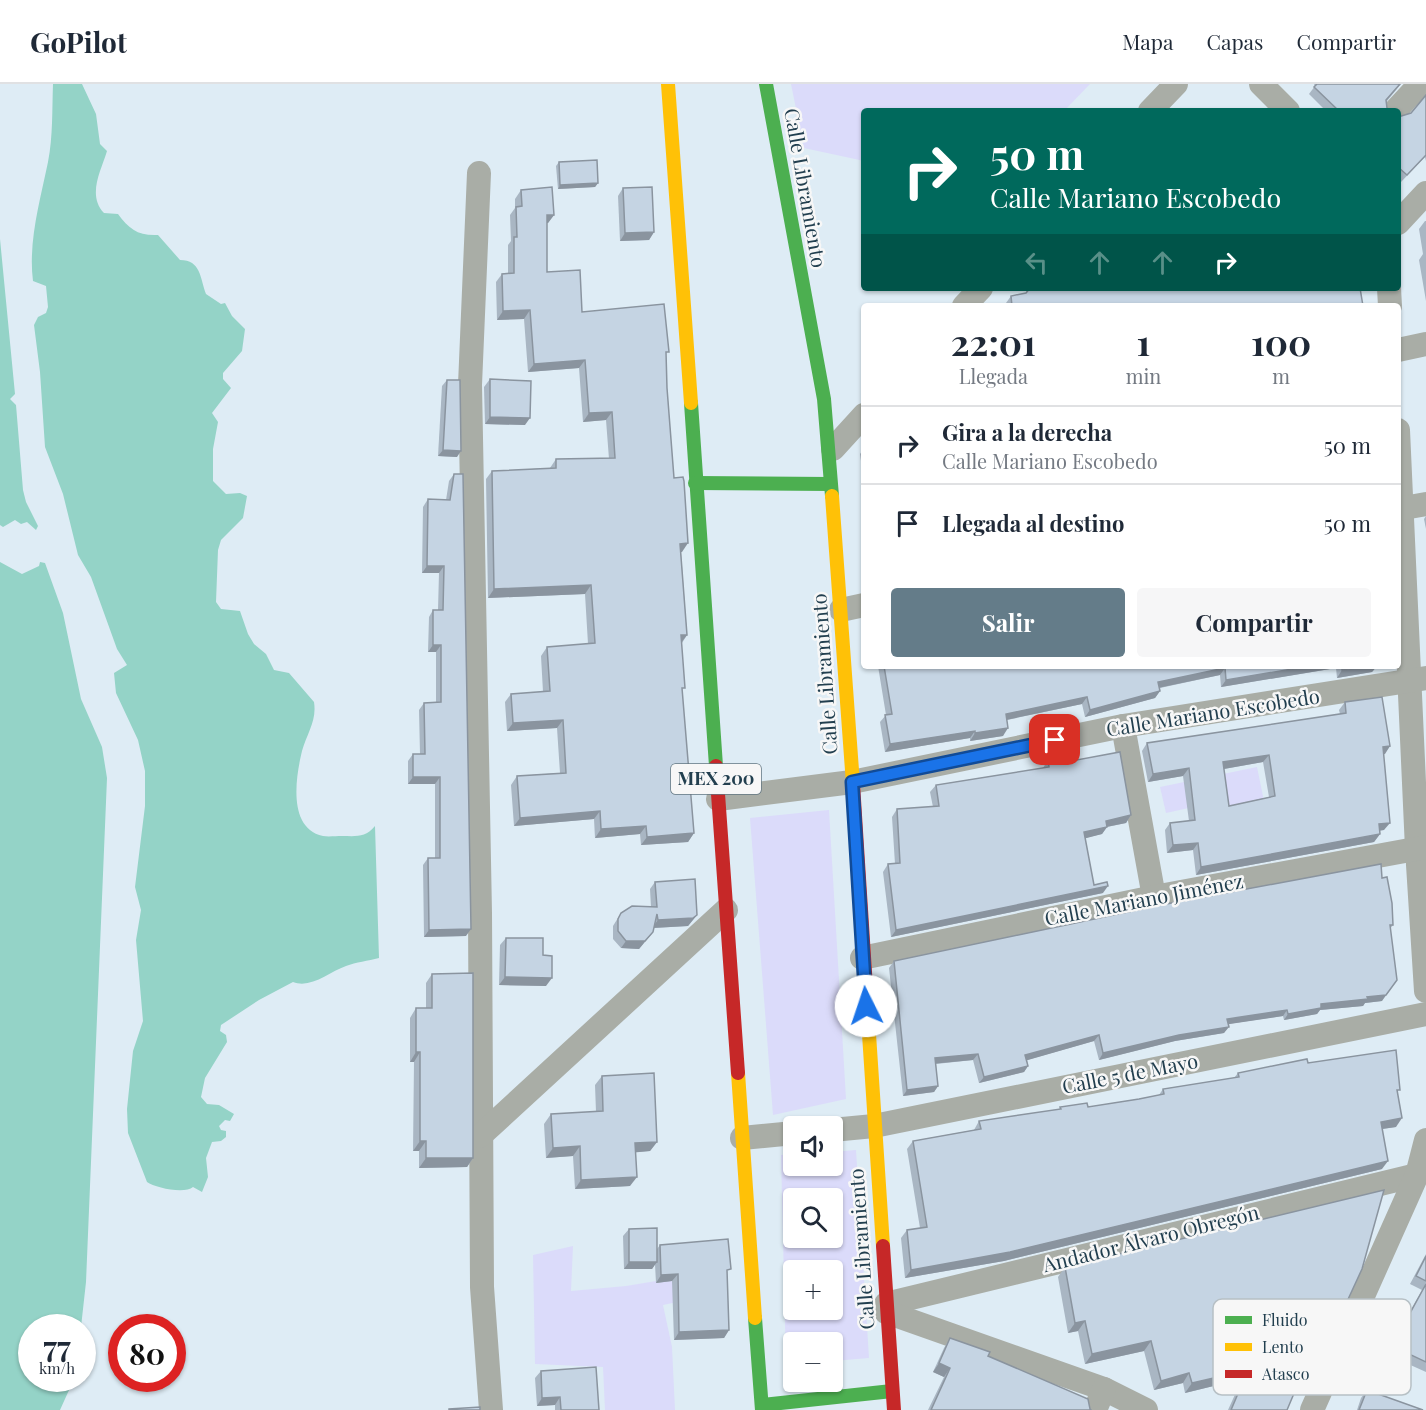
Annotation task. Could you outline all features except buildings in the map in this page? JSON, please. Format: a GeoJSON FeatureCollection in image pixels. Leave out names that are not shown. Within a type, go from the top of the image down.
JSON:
{"type":"FeatureCollection","features":[{"type":"Feature","properties":{"kind":"highway","name":"MEX 200"},"geometry":{"type":"LineString","coordinates":[[668,84],[762,1407]]}},
{"type":"Feature","properties":{"kind":"highway","name":"Calle Libramiento"},"geometry":{"type":"LineString","coordinates":[[766,84],[824,399],[830,448],[830,484],[852,607],[852,782],[894,1410]]}},
{"type":"Feature","properties":{"kind":"highway"},"geometry":{"type":"LineString","coordinates":[[695,483],[830,484]]}},
{"type":"Feature","properties":{"kind":"highway"},"geometry":{"type":"LineString","coordinates":[[762,1407],[892,1391]]}},
{"type":"Feature","properties":{"kind":"street"},"geometry":{"type":"LineString","coordinates":[[1153,108],[1176,84]]}},
{"type":"Feature","properties":{"kind":"street"},"geometry":{"type":"LineString","coordinates":[[1261,84],[1285,108]]}},
{"type":"Feature","properties":{"kind":"street"},"geometry":{"type":"LineString","coordinates":[[1398,108],[1420,84]]}},
{"type":"Feature","properties":{"kind":"street"},"geometry":{"type":"LineString","coordinates":[[479,173],[470,385],[480,913],[482,1287],[491,1410]]}},
{"type":"Feature","properties":{"kind":"street"},"geometry":{"type":"LineString","coordinates":[[1401,220],[1426,193]]}},
{"type":"Feature","properties":{"kind":"street"},"geometry":{"type":"LineString","coordinates":[[967,303],[978,291]]}},
{"type":"Feature","properties":{"kind":"street"},"geometry":{"type":"LineString","coordinates":[[1401,349],[1426,344]]}},
{"type":"Feature","properties":{"kind":"street"},"geometry":{"type":"LineString","coordinates":[[830,448],[861,418]]}},
{"type":"Feature","properties":{"kind":"street"},"geometry":{"type":"LineString","coordinates":[[830,448],[861,443]]}},
{"type":"Feature","properties":{"kind":"street"},"geometry":{"type":"LineString","coordinates":[[1401,509],[1426,504]]}},
{"type":"Feature","properties":{"kind":"street"},"geometry":{"type":"LineString","coordinates":[[1401,527],[1418,680],[1426,991]]}},
{"type":"Feature","properties":{"kind":"street","name":"Calle Mariano Escobedo"},"geometry":{"type":"LineString","coordinates":[[718,799],[852,782],[1123,726],[1418,680]]}},
{"type":"Feature","properties":{"kind":"street"},"geometry":{"type":"LineString","coordinates":[[1123,726],[1154,897]]}},
{"type":"Feature","properties":{"kind":"street","name":"Calle Mariano Jiménez"},"geometry":{"type":"LineString","coordinates":[[862,958],[1154,897],[1421,848]]}},
{"type":"Feature","properties":{"kind":"street"},"geometry":{"type":"LineString","coordinates":[[480,1136],[726,910]]}},
{"type":"Feature","properties":{"kind":"street","name":"Calle 5 de Mayo"},"geometry":{"type":"LineString","coordinates":[[843,1129],[874,1126],[1426,1014]]}},
{"type":"Feature","properties":{"kind":"street"},"geometry":{"type":"LineString","coordinates":[[742,1138],[783,1134]]}},
{"type":"Feature","properties":{"kind":"street"},"geometry":{"type":"LineString","coordinates":[[1362,1299],[1417,1175],[1426,1140]]}},
{"type":"Feature","properties":{"kind":"street","name":"Andador Álvaro Obregón"},"geometry":{"type":"LineString","coordinates":[[886,1308],[1417,1175]]}},
{"type":"Feature","properties":{"kind":"street"},"geometry":{"type":"LineString","coordinates":[[886,1308],[1099,1400],[1146,1410]]}},
{"type":"Feature","properties":{"kind":"street"},"geometry":{"type":"LineString","coordinates":[[1312,1410],[1319,1395]]}},
{"type":"Feature","properties":{"kind":"shaded area"},"geometry":{"type":"Polygon","coordinates":[[[53,84],[82,84],[96,114],[100,144],[107,151],[96,191],[96,199],[104,213],[118,214],[130,228],[139,233],[158,235],[180,260],[192,263],[196,267],[206,294],[221,304],[225,303],[232,316],[245,329],[242,351],[223,373],[223,379],[231,388],[212,413],[218,422],[213,449],[213,481],[226,494],[240,493],[247,496],[243,518],[221,540],[218,550],[216,602],[221,609],[240,611],[248,634],[254,644],[266,654],[274,670],[289,673],[314,702],[314,715],[302,751],[298,774],[297,800],[304,823],[312,831],[323,836],[360,835],[368,833],[375,826],[379,958],[354,963],[313,982],[300,984],[293,982],[259,1000],[221,1025],[220,1031],[226,1035],[227,1042],[205,1078],[201,1097],[207,1104],[219,1105],[234,1114],[230,1121],[225,1120],[219,1126],[221,1130],[226,1131],[226,1137],[221,1141],[212,1142],[206,1158],[208,1177],[202,1192],[193,1187],[184,1190],[170,1189],[147,1182],[128,1133],[127,1109],[133,1051],[143,1021],[136,940],[141,910],[135,887],[145,806],[145,771],[138,740],[116,693],[114,673],[127,665],[117,649],[91,577],[78,555],[63,494],[45,447],[34,325],[38,317],[46,313],[48,307],[46,286],[33,281],[32,251],[50,152],[53,84]]]}},
{"type":"Feature","properties":{"kind":"shaded area"},"geometry":{"type":"Polygon","coordinates":[[[791,84],[1090,84],[1067,108],[861,108],[861,160],[804,148],[791,84]]]}},
{"type":"Feature","properties":{"kind":"shaded area"},"geometry":{"type":"Polygon","coordinates":[[[0,239],[15,394],[10,399],[16,405],[23,490],[26,502],[38,526],[36,530],[27,522],[21,524],[15,520],[3,527],[0,525],[0,239]]]}},
{"type":"Feature","properties":{"kind":"shaded area"},"geometry":{"type":"Polygon","coordinates":[[[0,562],[22,574],[39,566],[40,562],[45,563],[63,613],[81,699],[102,747],[107,778],[86,1282],[82,1314],[18,1314],[18,1392],[68,1392],[60,1410],[0,1410],[0,562]]]}},
{"type":"Feature","properties":{"kind":"shaded area"},"geometry":{"type":"Polygon","coordinates":[[[1257,767],[1264,801],[1228,812],[1225,800],[1166,813],[1160,787],[1257,767]]]}},
{"type":"Feature","properties":{"kind":"shaded area"},"geometry":{"type":"Polygon","coordinates":[[[829,810],[846,1099],[773,1115],[750,818],[829,810]]]}},
{"type":"Feature","properties":{"kind":"shaded area"},"geometry":{"type":"Polygon","coordinates":[[[856,1150],[869,1358],[843,1360],[843,1332],[785,1332],[785,1320],[843,1320],[843,1260],[784,1260],[783,1248],[843,1248],[843,1188],[783,1188],[783,1239],[781,1155],[783,1155],[783,1176],[843,1176],[843,1151],[856,1150]]]}},
{"type":"Feature","properties":{"kind":"shaded area"},"geometry":{"type":"Polygon","coordinates":[[[573,1246],[571,1291],[626,1286],[722,1270],[721,1293],[663,1305],[672,1347],[675,1410],[605,1410],[603,1367],[535,1364],[533,1255],[573,1246]]]}},
{"type":"Feature","properties":{"kind":"traffic: fast"},"geometry":{"type":"LineString","coordinates":[[766,84],[824,399],[832,496]]}},
{"type":"Feature","properties":{"kind":"traffic: fast"},"geometry":{"type":"LineString","coordinates":[[691,403],[716,766]]}},
{"type":"Feature","properties":{"kind":"traffic: fast"},"geometry":{"type":"LineString","coordinates":[[695,483],[830,484]]}},
{"type":"Feature","properties":{"kind":"traffic: fast"},"geometry":{"type":"LineString","coordinates":[[755,1318],[762,1410]]}},
{"type":"Feature","properties":{"kind":"traffic: fast"},"geometry":{"type":"LineString","coordinates":[[762,1405],[892,1391]]}},
{"type":"Feature","properties":{"kind":"traffic: slow"},"geometry":{"type":"LineString","coordinates":[[668,84],[691,403]]}},
{"type":"Feature","properties":{"kind":"traffic: slow"},"geometry":{"type":"LineString","coordinates":[[832,496],[853,784]]}},
{"type":"Feature","properties":{"kind":"traffic: slow"},"geometry":{"type":"LineString","coordinates":[[868,1019],[883,1246]]}},
{"type":"Feature","properties":{"kind":"traffic: slow"},"geometry":{"type":"LineString","coordinates":[[738,1073],[755,1318]]}},
{"type":"Feature","properties":{"kind":"traffic: jam"},"geometry":{"type":"LineString","coordinates":[[716,766],[738,1073]]}},
{"type":"Feature","properties":{"kind":"traffic: jam"},"geometry":{"type":"LineString","coordinates":[[853,784],[868,1019]]}},
{"type":"Feature","properties":{"kind":"traffic: jam"},"geometry":{"type":"LineString","coordinates":[[883,1246],[894,1410]]}},
{"type":"Feature","properties":{"kind":"route"},"geometry":{"type":"LineString","coordinates":[[866,1006],[852,782],[1055,740]]}}]}
